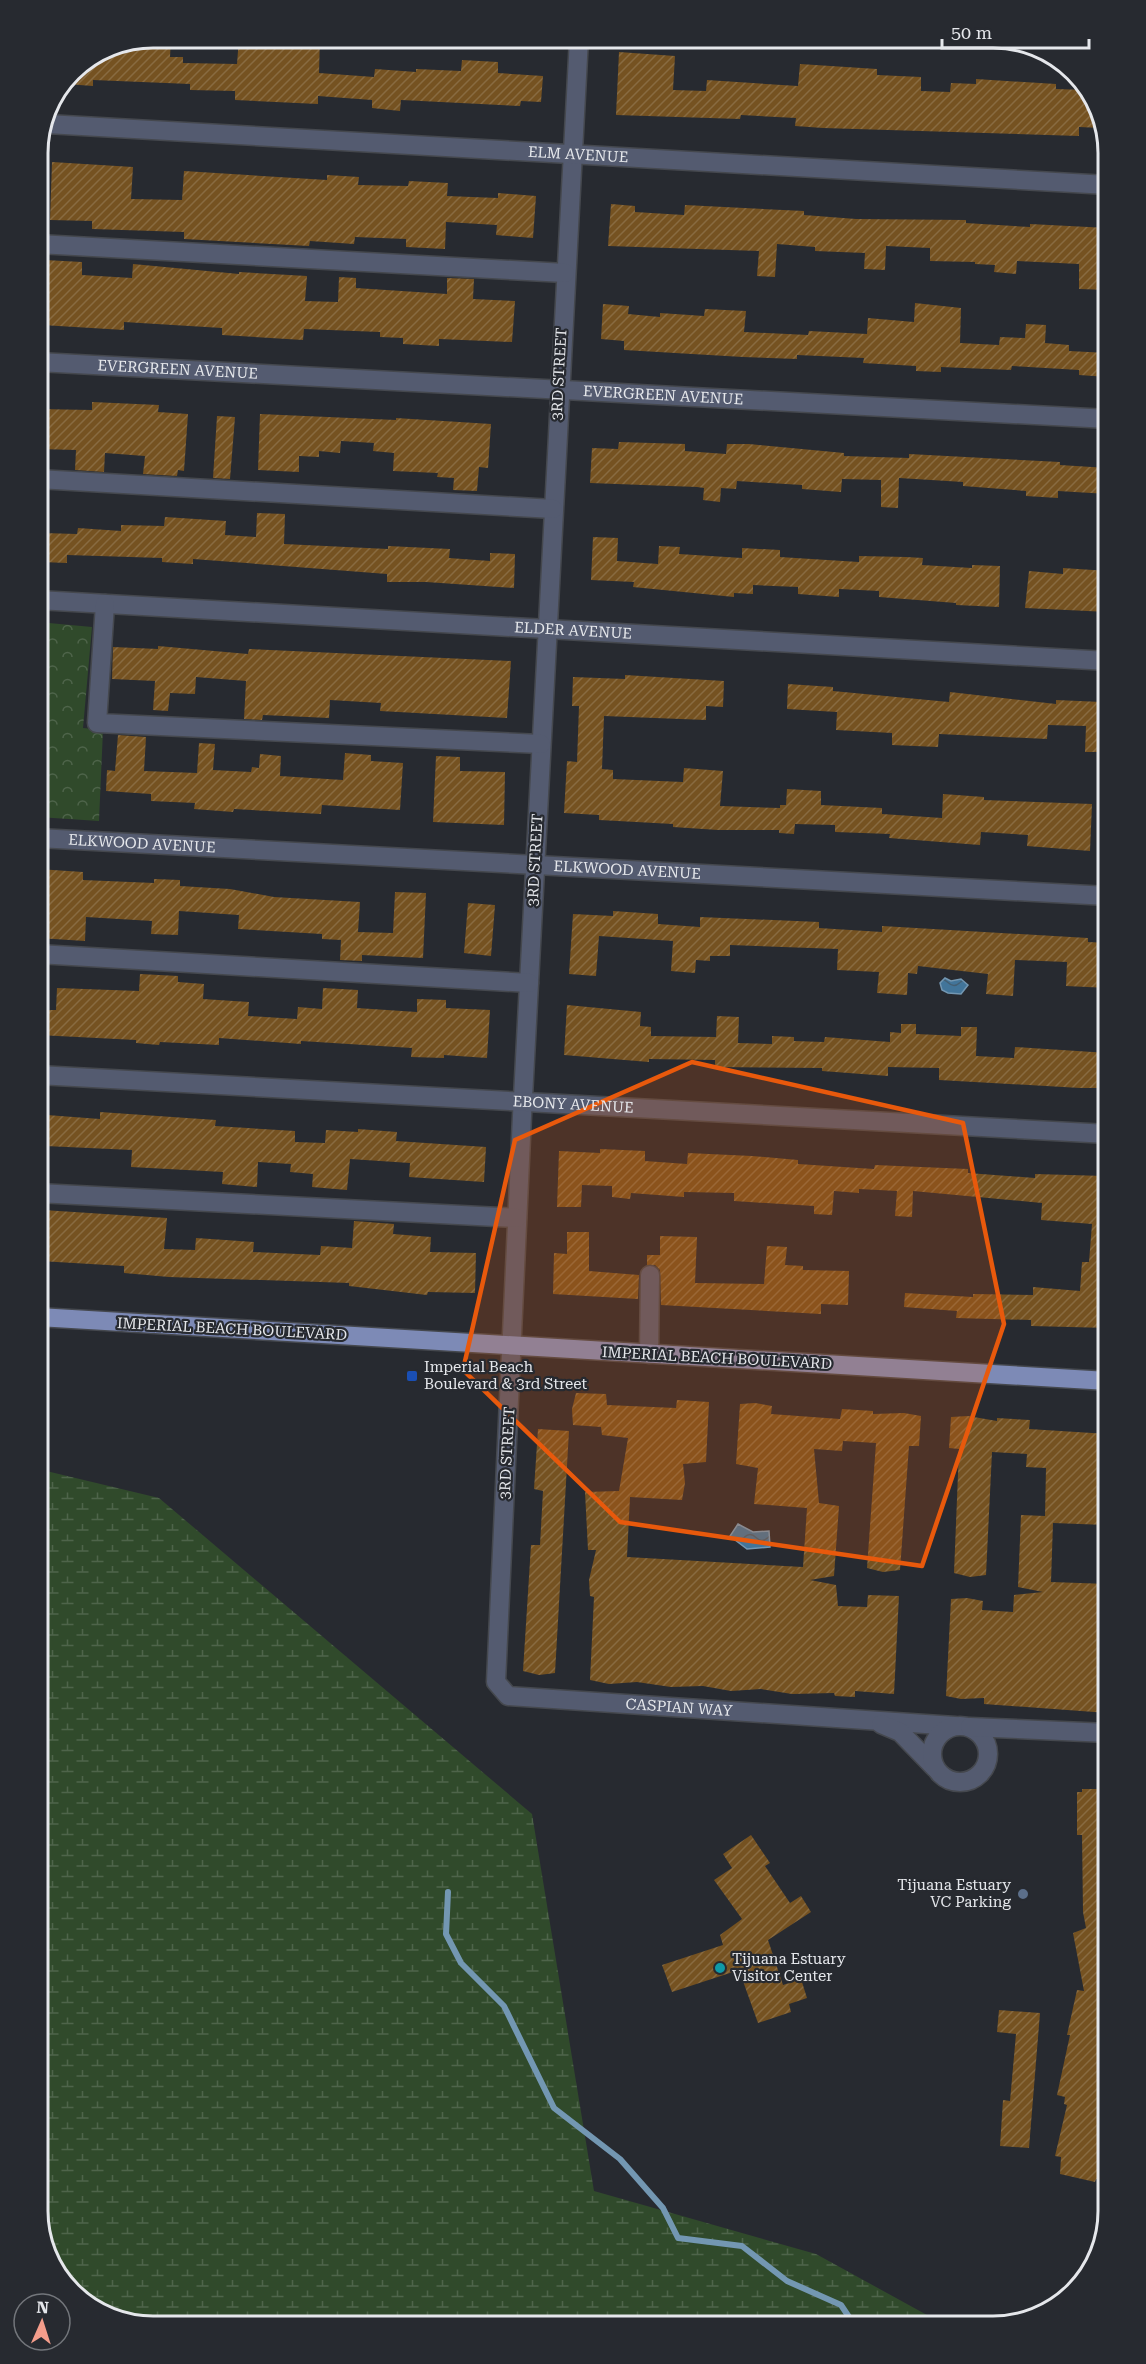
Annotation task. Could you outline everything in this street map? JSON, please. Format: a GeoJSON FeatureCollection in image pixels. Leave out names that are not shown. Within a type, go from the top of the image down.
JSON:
{"type":"FeatureCollection","features":[{"type":"Feature","properties":{"kind":"main road","name":"IMPERIAL BEACH BOULEVARD"},"geometry":{"type":"LineString","coordinates":[[48,1318],[1098,1380]]}},
{"type":"Feature","properties":{"kind":"street","name":"3RD STREET"},"geometry":{"type":"LineString","coordinates":[[496,1682],[510,1346],[546,629],[578,48]]}},
{"type":"Feature","properties":{"kind":"street","name":"ELM AVENUE"},"geometry":{"type":"LineString","coordinates":[[53,124],[1098,184]]}},
{"type":"Feature","properties":{"kind":"street"},"geometry":{"type":"LineString","coordinates":[[48,245],[565,273]]}},
{"type":"Feature","properties":{"kind":"street","name":"EVERGREEN AVENUE"},"geometry":{"type":"LineString","coordinates":[[48,363],[1098,418]]}},
{"type":"Feature","properties":{"kind":"street"},"geometry":{"type":"LineString","coordinates":[[48,479],[553,509]]}},
{"type":"Feature","properties":{"kind":"street","name":"ELDER AVENUE"},"geometry":{"type":"LineString","coordinates":[[48,601],[1098,660]]}},
{"type":"Feature","properties":{"kind":"street"},"geometry":{"type":"LineString","coordinates":[[105,604],[97,723],[541,744]]}},
{"type":"Feature","properties":{"kind":"street","name":"ELKWOOD AVENUE"},"geometry":{"type":"LineString","coordinates":[[48,839],[1098,895]]}},
{"type":"Feature","properties":{"kind":"street"},"geometry":{"type":"LineString","coordinates":[[48,955],[529,983]]}},
{"type":"Feature","properties":{"kind":"street","name":"EBONY AVENUE"},"geometry":{"type":"LineString","coordinates":[[48,1076],[1098,1133]]}},
{"type":"Feature","properties":{"kind":"street"},"geometry":{"type":"LineString","coordinates":[[48,1194],[517,1218]]}},
{"type":"Feature","properties":{"kind":"street"},"geometry":{"type":"LineString","coordinates":[[649,1354],[650,1275]]}},
{"type":"Feature","properties":{"kind":"street","name":"CASPIAN WAY"},"geometry":{"type":"LineString","coordinates":[[496,1682],[508,1696],[962,1727],[1098,1733]]}},
{"type":"Feature","properties":{"kind":"street","name":"CASPIAN WAY"},"geometry":{"type":"LineString","coordinates":[[868,1719],[900,1732],[935,1768],[949,1780],[957,1782],[967,1781],[982,1771],[987,1753],[985,1744],[962,1727]]}},
{"type":"Feature","properties":{"kind":"street"},"geometry":{"type":"LineString","coordinates":[[935,1768],[932,1751],[939,1735],[962,1727]]}},
{"type":"Feature","properties":{"kind":"highlighted area"},"geometry":{"type":"Polygon","coordinates":[[[692,1062],[963,1123],[1004,1324],[922,1566],[620,1522],[463,1370],[515,1140],[692,1062]]]}},
{"type":"Feature","properties":{"kind":"green space"},"geometry":{"type":"Polygon","coordinates":[[[48,623],[92,627],[83,728],[103,730],[99,821],[48,818],[48,623]]]}},
{"type":"Feature","properties":{"kind":"green space"},"geometry":{"type":"Polygon","coordinates":[[[48,1471],[159,1498],[532,1814],[594,2191],[816,2254],[929,2316],[146,2316],[119,2310],[100,2302],[79,2285],[62,2264],[56,2251],[50,2231],[48,2211],[48,1471]]]}},
{"type":"Feature","properties":{"kind":"water"},"geometry":{"type":"Polygon","coordinates":[[[945,978],[951,981],[961,979],[968,985],[961,994],[948,993],[942,990],[940,983],[945,978]]]}},
{"type":"Feature","properties":{"kind":"water"},"geometry":{"type":"Polygon","coordinates":[[[738,1524],[753,1532],[769,1531],[770,1547],[747,1549],[730,1536],[738,1524]]]}},
{"type":"Feature","properties":{"kind":"building"},"geometry":{"type":"Polygon","coordinates":[[[153,48],[170,48],[170,57],[183,57],[183,63],[237,64],[238,48],[320,48],[319,73],[374,77],[375,69],[416,72],[416,69],[461,71],[462,60],[498,62],[498,73],[543,76],[541,102],[521,101],[520,106],[401,100],[400,111],[372,108],[372,100],[318,96],[318,104],[235,100],[235,91],[190,90],[190,84],[93,80],[93,86],[74,85],[100,62],[119,54],[153,48]]]}},
{"type":"Feature","properties":{"kind":"building"},"geometry":{"type":"Polygon","coordinates":[[[619,52],[675,56],[673,90],[706,91],[707,80],[798,86],[800,64],[877,69],[877,75],[921,77],[921,91],[950,92],[951,83],[976,84],[976,79],[1056,84],[1056,89],[1076,90],[1084,100],[1094,128],[1079,127],[1079,136],[823,128],[795,126],[796,118],[741,115],[740,119],[616,115],[619,52]]]}},
{"type":"Feature","properties":{"kind":"building"},"geometry":{"type":"Polygon","coordinates":[[[52,162],[133,167],[131,199],[182,200],[184,171],[327,180],[327,175],[359,177],[358,185],[408,186],[409,181],[448,183],[447,196],[498,198],[498,193],[536,196],[533,238],[496,235],[497,225],[446,222],[445,249],[406,247],[406,239],[355,237],[354,244],[310,241],[309,246],[184,239],[184,232],[92,229],[92,221],[50,220],[52,162]]]}},
{"type":"Feature","properties":{"kind":"building"},"geometry":{"type":"Polygon","coordinates":[[[611,204],[635,206],[635,212],[684,215],[685,205],[804,211],[804,215],[856,219],[966,220],[966,223],[1030,227],[1030,224],[1098,227],[1098,290],[1079,289],[1079,264],[1017,261],[1016,274],[994,272],[995,265],[930,261],[930,248],[886,246],[885,270],[864,269],[865,253],[815,251],[815,247],[777,244],[775,277],[757,276],[759,251],[608,246],[611,204]]]}},
{"type":"Feature","properties":{"kind":"building"},"geometry":{"type":"Polygon","coordinates":[[[48,260],[82,262],[82,275],[132,278],[133,264],[239,274],[239,272],[307,276],[305,301],[338,302],[339,277],[356,278],[356,288],[447,294],[447,278],[474,279],[473,299],[515,301],[512,342],[439,339],[439,346],[403,344],[403,338],[380,337],[380,332],[304,329],[303,340],[222,335],[222,328],[124,322],[124,330],[48,325],[48,260]]]}},
{"type":"Feature","properties":{"kind":"building"},"geometry":{"type":"Polygon","coordinates":[[[915,303],[961,308],[960,343],[999,345],[1000,337],[1025,338],[1026,324],[1046,325],[1045,343],[1069,345],[1069,351],[1098,352],[1098,376],[1079,375],[1079,370],[1012,366],[1011,370],[941,367],[941,372],[916,371],[916,366],[863,363],[864,358],[797,355],[797,359],[624,350],[624,341],[601,339],[603,304],[629,306],[628,314],[660,317],[660,313],[704,316],[705,309],[746,311],[744,332],[808,335],[809,331],[867,334],[868,318],[914,322],[915,303]]]}},
{"type":"Feature","properties":{"kind":"building"},"geometry":{"type":"Polygon","coordinates":[[[92,402],[159,405],[158,412],[188,414],[184,471],[178,470],[177,476],[143,474],[145,456],[105,453],[104,472],[75,470],[76,450],[48,449],[48,409],[92,410],[92,402]]]}},
{"type":"Feature","properties":{"kind":"building"},"geometry":{"type":"Polygon","coordinates":[[[260,414],[396,420],[396,418],[491,424],[488,468],[479,467],[477,491],[453,490],[454,478],[437,477],[438,473],[393,471],[394,453],[373,451],[374,443],[341,441],[340,453],[319,451],[319,457],[299,456],[299,472],[258,470],[260,414]]]}},
{"type":"Feature","properties":{"kind":"building"},"geometry":{"type":"Polygon","coordinates":[[[217,416],[235,417],[230,479],[213,478],[217,416]]]}},
{"type":"Feature","properties":{"kind":"building"},"geometry":{"type":"Polygon","coordinates":[[[619,442],[685,444],[685,451],[726,454],[727,444],[749,444],[844,453],[844,456],[909,458],[909,454],[1060,462],[1060,465],[1098,467],[1098,493],[1058,491],[1058,498],[1026,496],[1026,491],[963,486],[963,482],[899,478],[898,508],[881,507],[881,480],[842,479],[841,492],[802,489],[802,485],[737,481],[736,489],[721,488],[720,502],[703,500],[704,488],[590,483],[592,448],[618,449],[619,442]]]}},
{"type":"Feature","properties":{"kind":"building"},"geometry":{"type":"Polygon","coordinates":[[[257,513],[285,514],[284,544],[388,549],[388,546],[450,549],[449,558],[490,561],[490,553],[515,554],[514,588],[426,582],[387,582],[387,574],[193,559],[193,564],[162,562],[162,558],[67,555],[67,563],[48,562],[48,533],[77,534],[78,528],[121,531],[121,525],[164,526],[165,517],[226,521],[225,535],[256,537],[257,513]]]}},
{"type":"Feature","properties":{"kind":"building"},"geometry":{"type":"Polygon","coordinates":[[[593,537],[618,538],[617,561],[658,564],[659,546],[680,547],[679,554],[742,558],[742,548],[780,550],[780,557],[859,562],[859,556],[906,557],[923,558],[922,565],[972,568],[972,565],[1000,566],[999,607],[879,597],[879,591],[839,589],[839,597],[798,594],[798,587],[753,585],[753,594],[734,593],[734,597],[633,587],[634,582],[591,580],[593,537]]]}},
{"type":"Feature","properties":{"kind":"building"},"geometry":{"type":"Polygon","coordinates":[[[1063,568],[1098,570],[1098,612],[1025,608],[1029,571],[1063,574],[1063,568]]]}},
{"type":"Feature","properties":{"kind":"building"},"geometry":{"type":"Polygon","coordinates":[[[158,646],[248,654],[249,649],[511,661],[507,718],[380,711],[381,703],[330,700],[329,718],[263,715],[262,720],[244,719],[246,681],[196,677],[195,694],[170,693],[168,711],[153,710],[155,681],[112,679],[113,647],[158,649],[158,646]]]}},
{"type":"Feature","properties":{"kind":"building"},"geometry":{"type":"Polygon","coordinates":[[[625,675],[724,681],[723,707],[706,706],[706,720],[604,716],[602,769],[613,770],[613,779],[683,782],[684,768],[723,771],[720,806],[780,808],[780,805],[786,805],[787,789],[821,791],[821,805],[882,808],[882,814],[942,818],[943,794],[984,797],[984,800],[1092,804],[1090,851],[1027,846],[1028,835],[981,832],[980,845],[889,838],[890,834],[835,832],[835,825],[795,824],[794,834],[779,833],[779,830],[673,827],[673,824],[599,820],[599,815],[564,813],[567,761],[577,762],[579,706],[572,706],[573,677],[625,679],[625,675]]]}},
{"type":"Feature","properties":{"kind":"building"},"geometry":{"type":"Polygon","coordinates":[[[788,684],[833,687],[833,691],[949,702],[950,692],[1056,704],[1056,700],[1098,702],[1098,752],[1085,752],[1086,726],[1048,725],[1047,739],[939,734],[938,747],[892,745],[892,733],[836,730],[837,712],[787,709],[788,684]]]}},
{"type":"Feature","properties":{"kind":"building"},"geometry":{"type":"Polygon","coordinates":[[[118,735],[146,737],[144,771],[197,773],[199,743],[215,744],[213,770],[251,772],[252,767],[259,768],[260,754],[281,756],[280,776],[343,780],[345,753],[371,755],[371,761],[403,763],[400,810],[322,805],[321,814],[234,809],[233,812],[194,809],[195,803],[151,801],[151,794],[106,791],[107,770],[115,771],[118,735]]]}},
{"type":"Feature","properties":{"kind":"building"},"geometry":{"type":"Polygon","coordinates":[[[436,756],[460,757],[460,771],[505,772],[504,825],[433,822],[436,756]]]}},
{"type":"Feature","properties":{"kind":"building"},"geometry":{"type":"Polygon","coordinates":[[[48,870],[83,872],[83,880],[154,883],[154,879],[180,880],[180,886],[230,889],[274,897],[360,902],[358,932],[393,933],[395,892],[426,893],[423,958],[362,955],[362,961],[340,960],[341,940],[322,939],[322,934],[238,929],[239,915],[179,911],[178,935],[151,934],[152,921],[86,917],[85,941],[48,939],[48,870]]]}},
{"type":"Feature","properties":{"kind":"building"},"geometry":{"type":"Polygon","coordinates":[[[468,903],[495,905],[491,956],[464,953],[468,903]]]}},
{"type":"Feature","properties":{"kind":"building"},"geometry":{"type":"Polygon","coordinates":[[[613,911],[658,914],[658,924],[700,927],[700,917],[819,922],[819,928],[882,932],[882,926],[1088,938],[1088,942],[1098,942],[1098,988],[1066,986],[1067,962],[1015,960],[1013,996],[986,994],[988,974],[918,966],[917,974],[908,973],[907,995],[877,993],[879,972],[837,970],[838,949],[730,945],[730,956],[710,956],[710,961],[696,960],[695,973],[671,971],[673,941],[599,936],[596,976],[569,974],[573,914],[613,916],[613,911]]]}},
{"type":"Feature","properties":{"kind":"building"},"geometry":{"type":"Polygon","coordinates":[[[140,974],[178,976],[178,982],[204,984],[203,999],[249,1002],[248,1016],[297,1019],[298,1007],[322,1009],[323,988],[358,990],[357,1008],[417,1012],[417,999],[446,1000],[446,1008],[490,1010],[487,1058],[444,1055],[444,1058],[411,1057],[412,1048],[301,1041],[301,1044],[219,1038],[219,1045],[160,1042],[159,1045],[136,1043],[136,1040],[48,1036],[48,1010],[56,1010],[57,988],[139,991],[140,974]]]}},
{"type":"Feature","properties":{"kind":"building"},"geometry":{"type":"Polygon","coordinates":[[[567,1005],[641,1012],[640,1026],[651,1027],[651,1036],[716,1037],[717,1016],[739,1017],[738,1043],[772,1044],[772,1036],[794,1037],[794,1041],[824,1042],[825,1037],[890,1042],[890,1032],[901,1033],[901,1024],[916,1024],[916,1034],[961,1036],[961,1027],[977,1027],[976,1056],[1014,1058],[1015,1047],[1098,1052],[1098,1088],[939,1080],[939,1068],[888,1067],[888,1076],[822,1071],[822,1068],[715,1067],[715,1060],[649,1059],[649,1062],[564,1055],[567,1005]]]}},
{"type":"Feature","properties":{"kind":"building"},"geometry":{"type":"Polygon","coordinates":[[[100,1112],[216,1120],[215,1126],[295,1131],[295,1142],[325,1143],[326,1130],[358,1132],[358,1129],[397,1132],[396,1141],[486,1147],[484,1182],[409,1177],[410,1163],[350,1159],[347,1190],[312,1187],[313,1174],[290,1172],[291,1164],[258,1162],[257,1187],[222,1184],[223,1172],[131,1167],[132,1150],[48,1146],[48,1115],[100,1119],[100,1112]]]}},
{"type":"Feature","properties":{"kind":"building"},"geometry":{"type":"Polygon","coordinates":[[[600,1149],[645,1151],[645,1161],[687,1164],[688,1153],[752,1156],[798,1160],[798,1164],[874,1169],[875,1165],[968,1169],[968,1173],[1035,1178],[1035,1174],[1098,1176],[1098,1328],[1031,1326],[1031,1320],[956,1318],[957,1311],[904,1307],[905,1293],[973,1297],[973,1294],[1033,1295],[1033,1287],[1080,1291],[1082,1262],[1089,1262],[1092,1224],[1041,1220],[1042,1203],[913,1191],[912,1217],[895,1216],[897,1191],[859,1189],[859,1193],[834,1191],[832,1215],[814,1214],[814,1206],[734,1201],[734,1193],[684,1192],[684,1197],[631,1193],[630,1199],[612,1197],[612,1186],[582,1185],[581,1207],[557,1207],[559,1151],[600,1153],[600,1149]]]}},
{"type":"Feature","properties":{"kind":"building"},"geometry":{"type":"Polygon","coordinates":[[[48,1210],[167,1218],[164,1249],[195,1250],[196,1238],[254,1242],[253,1252],[320,1255],[321,1246],[352,1248],[354,1221],[394,1224],[393,1234],[431,1237],[430,1252],[476,1253],[475,1293],[428,1292],[427,1295],[349,1286],[349,1283],[169,1277],[124,1273],[124,1266],[48,1261],[48,1210]]]}},
{"type":"Feature","properties":{"kind":"building"},"geometry":{"type":"Polygon","coordinates":[[[567,1232],[589,1232],[589,1271],[639,1275],[638,1299],[553,1294],[554,1253],[567,1254],[567,1232]]]}},
{"type":"Feature","properties":{"kind":"building"},"geometry":{"type":"Polygon","coordinates":[[[660,1236],[697,1237],[695,1283],[764,1284],[767,1246],[787,1247],[785,1265],[803,1266],[803,1270],[849,1271],[848,1305],[821,1304],[821,1314],[661,1305],[660,1270],[655,1265],[647,1265],[647,1255],[660,1255],[660,1236]]]}},
{"type":"Feature","properties":{"kind":"building"},"geometry":{"type":"Polygon","coordinates":[[[576,1393],[606,1394],[607,1405],[676,1408],[677,1400],[709,1402],[706,1462],[683,1464],[685,1483],[682,1500],[630,1497],[627,1557],[803,1567],[807,1508],[754,1504],[758,1468],[736,1464],[740,1404],[755,1403],[772,1406],[771,1414],[840,1419],[842,1409],[873,1411],[873,1414],[904,1413],[921,1416],[919,1446],[909,1446],[900,1570],[883,1572],[867,1568],[876,1443],[843,1441],[842,1451],[814,1449],[819,1503],[839,1506],[834,1576],[810,1580],[836,1585],[838,1606],[867,1607],[868,1595],[899,1596],[894,1694],[855,1691],[855,1697],[835,1696],[834,1693],[792,1694],[761,1689],[731,1691],[703,1686],[671,1687],[637,1682],[609,1684],[590,1680],[594,1597],[590,1596],[589,1580],[596,1550],[588,1550],[585,1492],[619,1491],[628,1438],[602,1435],[601,1427],[573,1425],[572,1409],[576,1393]]]}},
{"type":"Feature","properties":{"kind":"building"},"geometry":{"type":"Polygon","coordinates":[[[968,1416],[997,1421],[997,1418],[1030,1420],[1029,1429],[1098,1433],[1098,1525],[1053,1523],[1051,1582],[1098,1584],[1098,1712],[984,1704],[984,1698],[961,1699],[946,1696],[951,1599],[967,1598],[983,1601],[982,1610],[1013,1612],[1014,1595],[1043,1592],[1018,1587],[1021,1515],[1045,1516],[1046,1468],[1026,1467],[1027,1454],[992,1452],[986,1575],[970,1577],[954,1573],[959,1449],[949,1448],[951,1417],[968,1416]]]}},
{"type":"Feature","properties":{"kind":"building"},"geometry":{"type":"Polygon","coordinates":[[[538,1429],[569,1431],[555,1673],[539,1675],[523,1671],[531,1545],[540,1545],[543,1491],[534,1489],[538,1429]]]}},
{"type":"Feature","properties":{"kind":"building"},"geometry":{"type":"Polygon","coordinates":[[[1082,1789],[1098,1789],[1098,2180],[1095,2182],[1060,2174],[1061,2157],[1055,2156],[1067,2105],[1064,2104],[1065,2097],[1057,2095],[1070,2035],[1067,2035],[1077,1990],[1084,1991],[1073,1933],[1086,1928],[1083,1912],[1082,1835],[1077,1835],[1077,1792],[1082,1792],[1082,1789]]]}},
{"type":"Feature","properties":{"kind":"building"},"geometry":{"type":"Polygon","coordinates":[[[751,1835],[770,1863],[765,1866],[790,1903],[801,1896],[811,1912],[768,1940],[783,1985],[801,1979],[807,1998],[789,2004],[791,2012],[758,2023],[739,1970],[672,1992],[662,1965],[723,1945],[720,1935],[742,1919],[714,1880],[732,1868],[723,1854],[751,1835]]]}},
{"type":"Feature","properties":{"kind":"building"},"geometry":{"type":"Polygon","coordinates":[[[999,2010],[1040,2013],[1029,2148],[1000,2146],[1003,2100],[1010,2101],[1016,2034],[997,2032],[999,2010]]]}},
{"type":"Feature","properties":{"kind":"waterway"},"geometry":{"type":"LineString","coordinates":[[448,1892],[446,1934],[461,1963],[504,2006],[554,2108],[620,2159],[663,2208],[678,2238],[742,2246],[787,2281],[841,2305],[848,2316]]}},
{"type":"Feature","properties":{"kind":"place","name":"Imperial Beach Boulevard & 3rd Street"},"geometry":{"type":"Point","coordinates":[412,1376]}},
{"type":"Feature","properties":{"kind":"place","name":"Tijuana Estuary VC Parking"},"geometry":{"type":"Point","coordinates":[1023,1894]}},
{"type":"Feature","properties":{"kind":"place","name":"Tijuana Estuary Visitor Center"},"geometry":{"type":"Point","coordinates":[720,1968]}}]}
